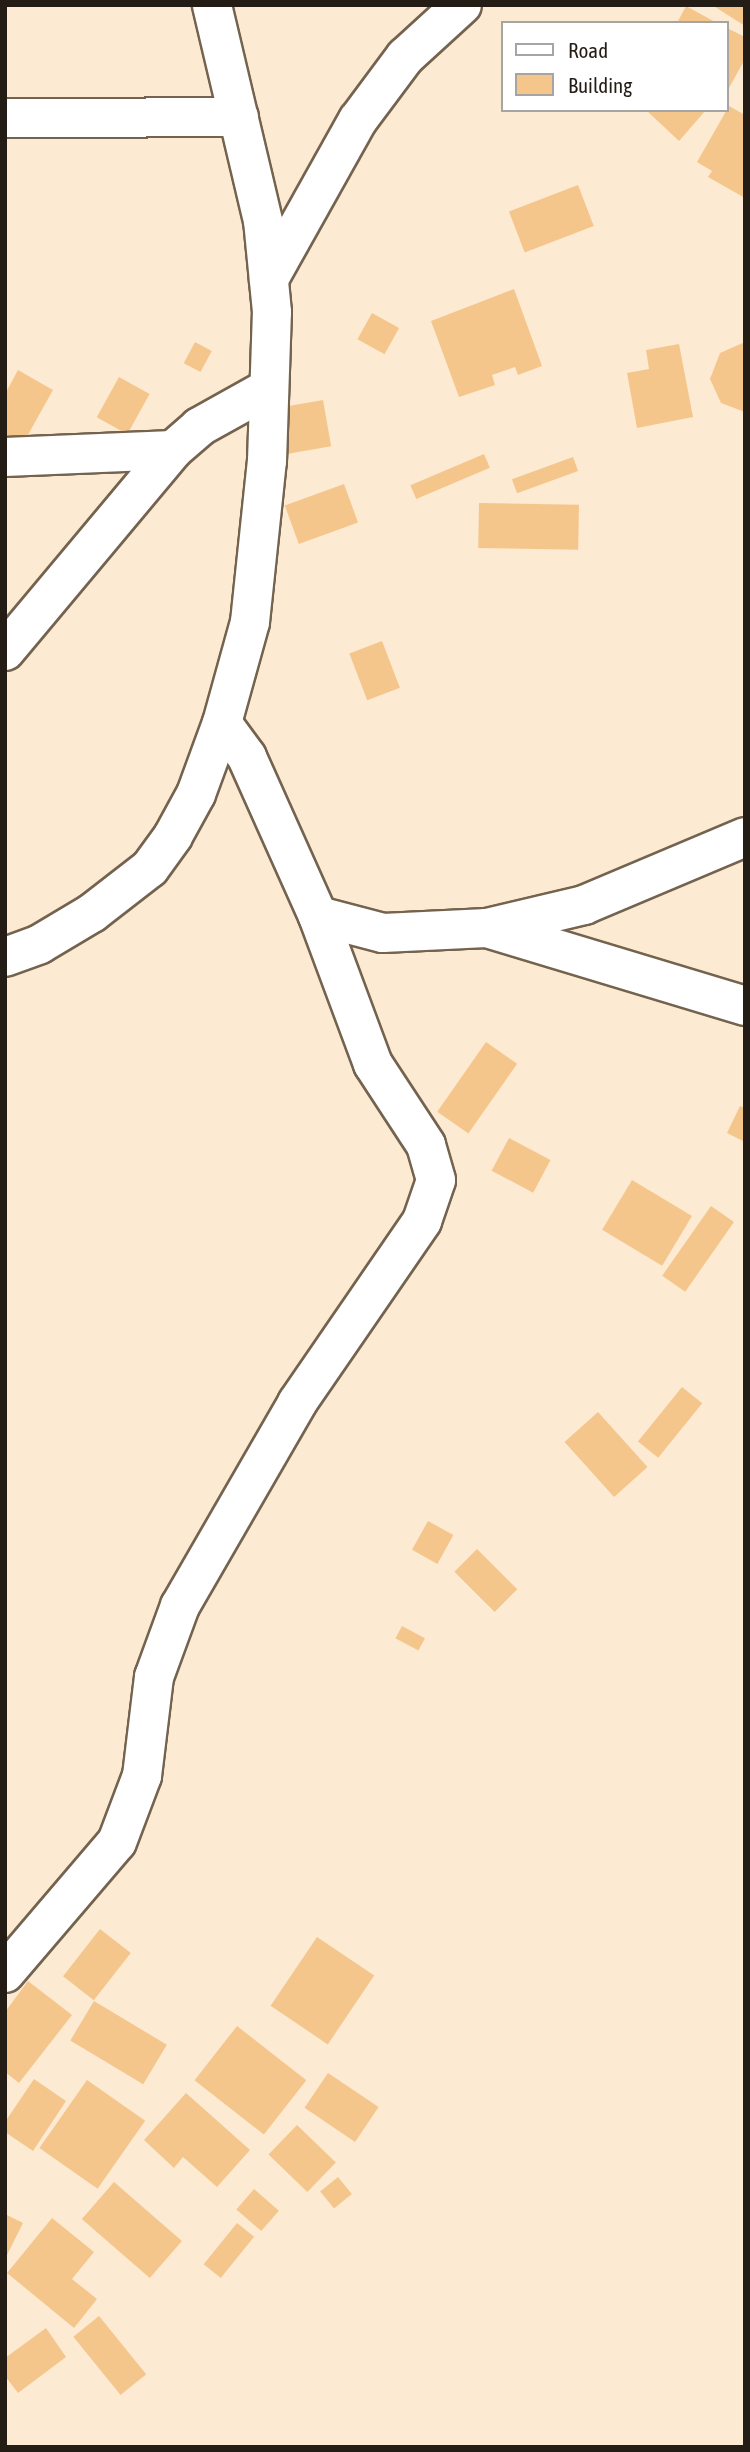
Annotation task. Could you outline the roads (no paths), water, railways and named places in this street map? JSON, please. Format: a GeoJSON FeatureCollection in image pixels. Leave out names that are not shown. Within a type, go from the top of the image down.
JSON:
{"type":"FeatureCollection","features":[{"type":"Feature","properties":{"kind":"street"},"geometry":{"type":"LineString","coordinates":[[5,957],[40,944],[92,913],[149,868],[196,794],[222,723],[250,622],[260,553],[269,388],[269,279],[263,221],[212,5]]}},
{"type":"Feature","properties":{"kind":"street"},"geometry":{"type":"LineString","coordinates":[[269,279],[358,120],[405,57],[462,5]]}},
{"type":"Feature","properties":{"kind":"street"},"geometry":{"type":"LineString","coordinates":[[5,118],[239,117]]}},
{"type":"Feature","properties":{"kind":"street"},"geometry":{"type":"LineString","coordinates":[[5,651],[173,450],[210,420],[269,388]]}},
{"type":"Feature","properties":{"kind":"street"},"geometry":{"type":"LineString","coordinates":[[5,457],[173,450]]}},
{"type":"Feature","properties":{"kind":"street"},"geometry":{"type":"LineString","coordinates":[[5,1973],[117,1842],[142,1776],[155,1677],[180,1606],[297,1404],[411,1239],[431,1202],[436,1180],[426,1145],[373,1064],[318,915],[247,757],[222,723]]}},
{"type":"Feature","properties":{"kind":"street"},"geometry":{"type":"LineString","coordinates":[[318,915],[383,933],[486,928],[584,905],[745,837]]}},
{"type":"Feature","properties":{"kind":"street"},"geometry":{"type":"LineString","coordinates":[[486,928],[745,1006]]}}]}
